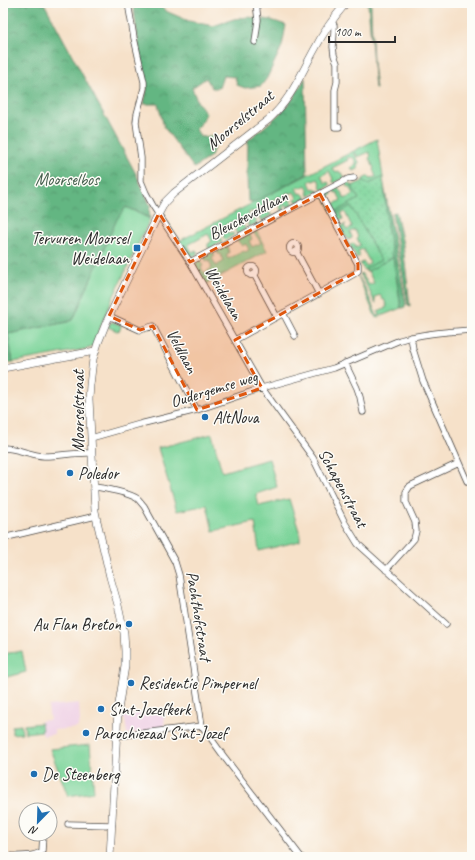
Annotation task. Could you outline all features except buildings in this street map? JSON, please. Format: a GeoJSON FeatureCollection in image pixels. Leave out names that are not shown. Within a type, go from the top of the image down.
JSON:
{"type":"FeatureCollection","features":[{"type":"Feature","properties":{"kind":"street","name":"Weidelaan"},"geometry":{"type":"LineString","coordinates":[[128,3],[144,85],[136,120],[141,158],[141,181],[146,193],[190,262],[262,388]]}},
{"type":"Feature","properties":{"kind":"street"},"geometry":{"type":"LineString","coordinates":[[255,42],[258,20],[256,3]]}},
{"type":"Feature","properties":{"kind":"street"},"geometry":{"type":"LineString","coordinates":[[336,3],[344,6]]}},
{"type":"Feature","properties":{"kind":"street","name":"Moorselstraat"},"geometry":{"type":"LineString","coordinates":[[110,857],[119,704],[125,666],[125,643],[118,604],[110,577],[96,516],[90,409],[90,392],[95,351],[109,316],[158,213],[165,202],[174,193],[268,120],[276,112],[293,91],[320,40],[344,6]]}},
{"type":"Feature","properties":{"kind":"street"},"geometry":{"type":"LineString","coordinates":[[332,22],[334,25],[334,55],[337,63],[335,127],[340,127]]}},
{"type":"Feature","properties":{"kind":"street","name":"Bleuckeveldlaan"},"geometry":{"type":"LineString","coordinates":[[190,262],[348,179],[354,178]]}},
{"type":"Feature","properties":{"kind":"street"},"geometry":{"type":"LineString","coordinates":[[235,340],[357,272],[358,264],[320,194]]}},
{"type":"Feature","properties":{"kind":"street"},"geometry":{"type":"LineString","coordinates":[[296,252],[319,294]]}},
{"type":"Feature","properties":{"kind":"street"},"geometry":{"type":"LineString","coordinates":[[254,274],[277,317]]}},
{"type":"Feature","properties":{"kind":"street"},"geometry":{"type":"LineString","coordinates":[[283,313],[296,336]]}},
{"type":"Feature","properties":{"kind":"street","name":"Veldlaan"},"geometry":{"type":"LineString","coordinates":[[109,316],[140,330],[153,326],[197,410]]}},
{"type":"Feature","properties":{"kind":"street","name":"Oudergemse weg"},"geometry":{"type":"LineString","coordinates":[[91,438],[197,410],[262,388],[334,368],[400,340],[430,334],[472,330]]}},
{"type":"Feature","properties":{"kind":"street"},"geometry":{"type":"LineString","coordinates":[[411,337],[413,349],[423,381],[467,481]]}},
{"type":"Feature","properties":{"kind":"street"},"geometry":{"type":"LineString","coordinates":[[3,368],[95,351]]}},
{"type":"Feature","properties":{"kind":"street"},"geometry":{"type":"LineString","coordinates":[[345,363],[357,388],[363,412]]}},
{"type":"Feature","properties":{"kind":"street","name":"Schapenstraat"},"geometry":{"type":"LineString","coordinates":[[262,388],[313,458],[345,523],[358,544],[446,624]]}},
{"type":"Feature","properties":{"kind":"street"},"geometry":{"type":"LineString","coordinates":[[3,448],[45,456],[92,452]]}},
{"type":"Feature","properties":{"kind":"street"},"geometry":{"type":"LineString","coordinates":[[386,570],[414,539],[416,531],[415,522],[406,502],[406,492],[410,486],[458,463]]}},
{"type":"Feature","properties":{"kind":"street","name":"Pachthofstraat"},"geometry":{"type":"LineString","coordinates":[[94,487],[135,497],[140,501],[146,510],[175,562],[179,575],[202,726],[301,857]]}},
{"type":"Feature","properties":{"kind":"street"},"geometry":{"type":"LineString","coordinates":[[3,538],[96,516]]}},
{"type":"Feature","properties":{"kind":"street"},"geometry":{"type":"LineString","coordinates":[[117,736],[202,726]]}},
{"type":"Feature","properties":{"kind":"street"},"geometry":{"type":"LineString","coordinates":[[68,824],[112,825]]}},
{"type":"Feature","properties":{"kind":"street"},"geometry":{"type":"LineString","coordinates":[[3,856],[38,855],[42,851],[43,842]]}},
{"type":"Feature","properties":{"kind":"highlighted area"},"geometry":{"type":"Polygon","coordinates":[[[320,194],[358,264],[358,271],[235,340],[262,388],[197,410],[153,326],[140,330],[109,316],[159,213],[190,262],[320,194]]]}},
{"type":"Feature","properties":{"kind":"shaded area"},"geometry":{"type":"Polygon","coordinates":[[[79,703],[80,721],[77,728],[54,730],[54,734],[43,736],[40,721],[50,720],[48,706],[79,703]]]}},
{"type":"Feature","properties":{"kind":"shaded area"},"geometry":{"type":"Polygon","coordinates":[[[165,710],[164,729],[127,734],[125,719],[122,719],[121,715],[165,710]]]}},
{"type":"Feature","properties":{"kind":"green space","name":"Moorselbos"},"geometry":{"type":"Polygon","coordinates":[[[3,3],[44,3],[136,174],[151,207],[149,209],[150,218],[126,207],[117,219],[73,320],[8,334],[13,362],[3,364],[3,3]]]}},
{"type":"Feature","properties":{"kind":"green space"},"geometry":{"type":"Polygon","coordinates":[[[133,3],[154,3],[168,12],[189,21],[213,26],[234,19],[248,17],[271,20],[286,25],[282,46],[267,78],[261,86],[245,88],[237,85],[235,77],[223,76],[219,88],[212,88],[206,78],[192,88],[197,101],[206,113],[196,129],[200,137],[212,136],[215,138],[215,144],[211,156],[194,168],[164,127],[158,104],[144,104],[147,88],[139,48],[133,3]]]}},
{"type":"Feature","properties":{"kind":"green space"},"geometry":{"type":"Polygon","coordinates":[[[368,3],[371,3],[373,63],[376,89],[375,89],[368,3]]]}},
{"type":"Feature","properties":{"kind":"green space"},"geometry":{"type":"Polygon","coordinates":[[[305,78],[307,174],[255,202],[248,201],[248,140],[284,109],[294,97],[305,78]]]}},
{"type":"Feature","properties":{"kind":"green space"},"geometry":{"type":"Polygon","coordinates":[[[377,139],[383,177],[369,184],[363,181],[363,179],[369,176],[370,178],[376,177],[374,168],[369,158],[371,156],[369,152],[358,157],[355,152],[354,153],[359,162],[358,169],[353,171],[351,168],[357,164],[353,157],[347,158],[348,160],[332,168],[335,172],[339,171],[342,173],[345,178],[334,183],[329,171],[321,176],[325,183],[328,182],[330,185],[322,190],[318,179],[309,182],[312,189],[315,188],[319,191],[309,196],[307,192],[309,191],[306,185],[301,188],[300,186],[296,188],[299,194],[302,193],[307,198],[297,202],[294,192],[289,194],[288,192],[284,195],[287,200],[290,199],[294,204],[288,207],[286,204],[283,206],[285,209],[281,211],[279,203],[283,201],[280,196],[261,207],[263,212],[267,210],[272,215],[261,221],[259,217],[261,216],[257,210],[253,213],[252,211],[248,213],[251,219],[254,217],[257,223],[249,227],[247,224],[249,223],[245,217],[236,220],[239,225],[242,224],[246,229],[237,234],[232,221],[224,226],[228,234],[233,233],[234,235],[225,240],[220,228],[212,233],[216,240],[220,238],[222,242],[209,249],[208,244],[212,241],[208,234],[188,245],[192,252],[196,251],[198,254],[193,256],[189,255],[179,241],[377,139]]]}},
{"type":"Feature","properties":{"kind":"green space"},"geometry":{"type":"Polygon","coordinates":[[[383,177],[387,225],[393,257],[366,272],[365,269],[381,260],[351,206],[334,215],[333,213],[359,199],[352,186],[363,181],[369,184],[383,177]]]}},
{"type":"Feature","properties":{"kind":"green space"},"geometry":{"type":"Polygon","coordinates":[[[348,182],[359,199],[333,213],[325,198],[326,194],[331,191],[331,195],[328,197],[333,205],[341,200],[337,192],[335,193],[334,190],[338,187],[345,199],[354,194],[346,183],[348,182]]]}},
{"type":"Feature","properties":{"kind":"green space"},"geometry":{"type":"Polygon","coordinates":[[[384,185],[406,304],[404,308],[401,308],[387,225],[384,185]]]}},
{"type":"Feature","properties":{"kind":"green space"},"geometry":{"type":"Polygon","coordinates":[[[351,206],[381,260],[364,270],[360,263],[364,262],[366,266],[370,263],[363,249],[358,251],[360,255],[357,258],[350,245],[354,243],[356,248],[360,245],[355,230],[350,232],[352,238],[348,240],[340,227],[346,224],[344,226],[347,230],[352,227],[345,212],[341,214],[343,219],[338,222],[334,215],[351,206]]]}},
{"type":"Feature","properties":{"kind":"green space"},"geometry":{"type":"Polygon","coordinates":[[[126,207],[150,219],[109,306],[93,346],[86,349],[13,362],[8,334],[73,320],[117,218],[126,207]]]}},
{"type":"Feature","properties":{"kind":"green space"},"geometry":{"type":"Polygon","coordinates":[[[396,212],[403,245],[410,306],[408,305],[392,213],[396,212]]]}},
{"type":"Feature","properties":{"kind":"green space"},"geometry":{"type":"Polygon","coordinates":[[[256,230],[267,251],[206,284],[196,266],[196,263],[200,259],[203,266],[201,267],[204,273],[212,268],[209,260],[206,261],[204,257],[213,252],[215,256],[212,258],[216,266],[224,261],[217,251],[227,245],[229,253],[226,255],[228,259],[249,250],[246,244],[242,246],[237,240],[249,233],[252,239],[249,241],[252,247],[261,243],[253,232],[256,230]]]}},
{"type":"Feature","properties":{"kind":"green space"},"geometry":{"type":"Polygon","coordinates":[[[393,257],[401,308],[376,318],[358,276],[377,316],[380,315],[378,311],[387,307],[384,299],[383,300],[380,295],[375,297],[375,303],[360,274],[361,273],[369,285],[374,283],[368,271],[393,257]]]}},
{"type":"Feature","properties":{"kind":"green space"},"geometry":{"type":"Polygon","coordinates":[[[113,322],[121,325],[120,330],[117,331],[108,327],[110,323],[113,322]]]}},
{"type":"Feature","properties":{"kind":"green space"},"geometry":{"type":"Polygon","coordinates":[[[212,434],[222,472],[269,459],[277,487],[256,494],[259,506],[289,499],[300,534],[300,541],[259,551],[255,522],[213,531],[207,505],[177,511],[158,448],[212,434]]]}},
{"type":"Feature","properties":{"kind":"green space"},"geometry":{"type":"Polygon","coordinates":[[[22,651],[26,672],[3,678],[3,654],[22,651]]]}},
{"type":"Feature","properties":{"kind":"green space"},"geometry":{"type":"Polygon","coordinates":[[[41,723],[42,731],[25,733],[24,725],[41,723]]]}},
{"type":"Feature","properties":{"kind":"green space"},"geometry":{"type":"Polygon","coordinates":[[[21,725],[22,733],[12,734],[12,726],[21,725]]]}},
{"type":"Feature","properties":{"kind":"green space"},"geometry":{"type":"Polygon","coordinates":[[[90,745],[94,792],[68,796],[50,749],[90,745]]]}},
{"type":"Feature","properties":{"kind":"place","name":"Tervuren Moorsel Weidelaan"},"geometry":{"type":"Point","coordinates":[137,248]}},
{"type":"Feature","properties":{"kind":"place","name":"AltNova"},"geometry":{"type":"Point","coordinates":[205,417]}},
{"type":"Feature","properties":{"kind":"place","name":"Poledor"},"geometry":{"type":"Point","coordinates":[70,473]}},
{"type":"Feature","properties":{"kind":"place","name":"Au Flan Breton"},"geometry":{"type":"Point","coordinates":[129,624]}},
{"type":"Feature","properties":{"kind":"place","name":"Residentie Pimpernel"},"geometry":{"type":"Point","coordinates":[131,683]}},
{"type":"Feature","properties":{"kind":"place","name":"Sint-Jozefkerk"},"geometry":{"type":"Point","coordinates":[101,709]}},
{"type":"Feature","properties":{"kind":"place","name":"Parochiezaal Sint-Jozef"},"geometry":{"type":"Point","coordinates":[86,733]}},
{"type":"Feature","properties":{"kind":"place","name":"De Steenberg"},"geometry":{"type":"Point","coordinates":[34,774]}}]}
